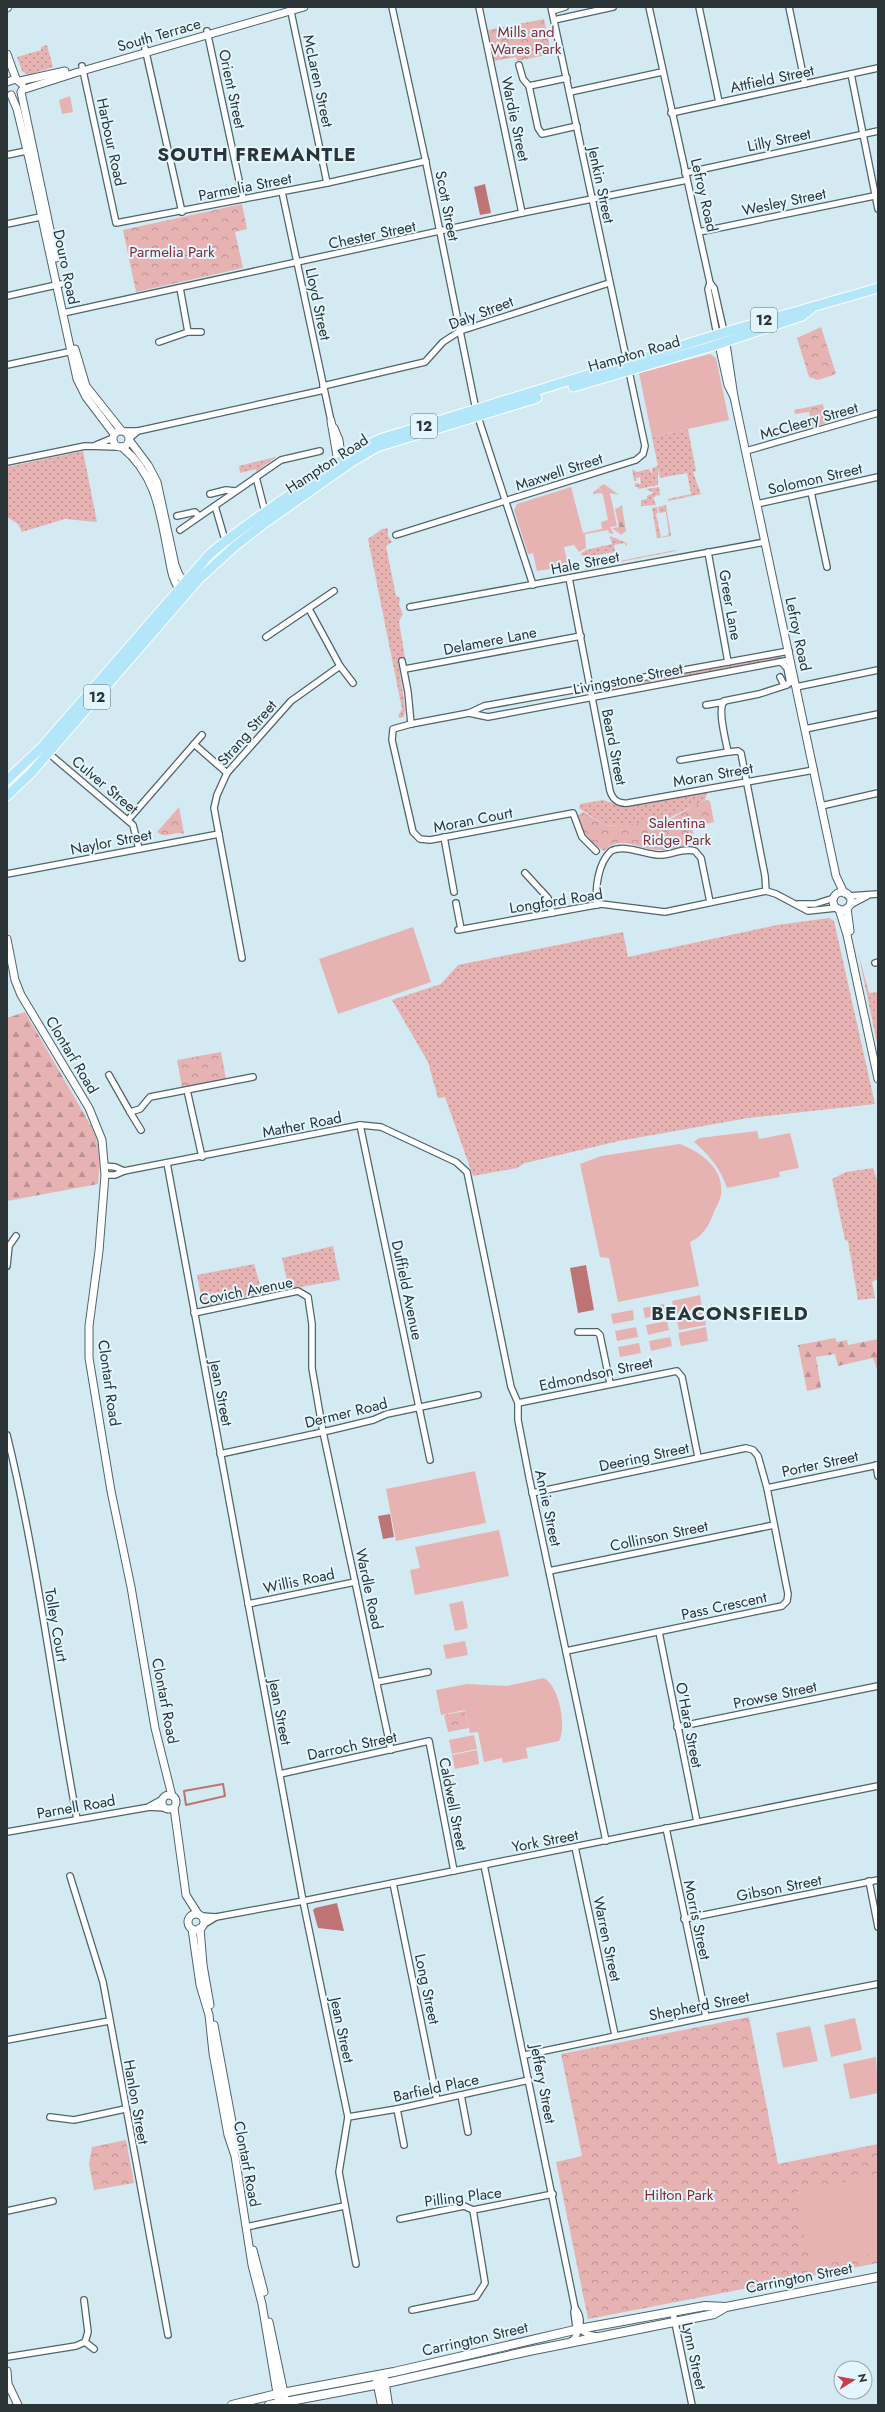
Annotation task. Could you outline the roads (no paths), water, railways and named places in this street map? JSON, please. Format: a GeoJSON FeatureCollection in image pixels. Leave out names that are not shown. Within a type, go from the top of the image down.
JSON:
{"type":"FeatureCollection","features":[{"type":"Feature","properties":{"kind":"main road","name":"Hampton Road"},"geometry":{"type":"LineString","coordinates":[[7,796],[26,779],[45,750],[185,589],[225,540],[265,512],[342,463],[377,447],[477,414],[721,338],[802,316],[811,309],[878,288]]}},
{"type":"Feature","properties":{"kind":"main road","name":"Hampton Road"},"geometry":{"type":"LineString","coordinates":[[185,589],[234,547],[358,450],[380,440],[477,414]]}},
{"type":"Feature","properties":{"kind":"main road","name":"Hampton Road"},"geometry":{"type":"LineString","coordinates":[[7,780],[45,750]]}},
{"type":"Feature","properties":{"kind":"main road","name":"Carrington Street"},"geometry":{"type":"LineString","coordinates":[[232,2405],[280,2393],[380,2374],[579,2329],[705,2306],[726,2307],[878,2277]]}},
{"type":"Feature","properties":{"kind":"main road","name":"Carrington Street"},"geometry":{"type":"LineString","coordinates":[[276,2404],[381,2384],[569,2343],[714,2314],[726,2307]]}},
{"type":"Feature","properties":{"kind":"main road"},"geometry":{"type":"LineString","coordinates":[[380,2374],[382,2405]]}},
{"type":"Feature","properties":{"kind":"main road"},"geometry":{"type":"LineString","coordinates":[[381,2384],[388,2405]]}},
{"type":"Feature","properties":{"kind":"street","name":"South Terrace"},"geometry":{"type":"LineString","coordinates":[[8,94],[21,91],[83,68],[291,8],[304,7]]}},
{"type":"Feature","properties":{"kind":"street","name":"Scott Street"},"geometry":{"type":"LineString","coordinates":[[392,7],[426,161],[439,232],[477,414],[533,585]]}},
{"type":"Feature","properties":{"kind":"street","name":"Wardie Street"},"geometry":{"type":"LineString","coordinates":[[479,7],[522,213]]}},
{"type":"Feature","properties":{"kind":"street"},"geometry":{"type":"LineString","coordinates":[[552,9],[566,7]]}},
{"type":"Feature","properties":{"kind":"street"},"geometry":{"type":"LineString","coordinates":[[554,20],[613,7]]}},
{"type":"Feature","properties":{"kind":"street","name":"Lefroy Road"},"geometry":{"type":"LineString","coordinates":[[648,7],[710,283],[708,289],[721,338],[728,385],[734,397],[789,651],[790,660],[788,686],[805,729],[836,876],[846,894],[852,946],[878,1061]]}},
{"type":"Feature","properties":{"kind":"street"},"geometry":{"type":"LineString","coordinates":[[698,7],[719,102]]}},
{"type":"Feature","properties":{"kind":"street"},"geometry":{"type":"LineString","coordinates":[[789,7],[805,84]]}},
{"type":"Feature","properties":{"kind":"street","name":"McLaren Street"},"geometry":{"type":"LineString","coordinates":[[291,8],[327,183]]}},
{"type":"Feature","properties":{"kind":"street","name":"Jenkin Street"},"geometry":{"type":"LineString","coordinates":[[552,9],[628,367]]}},
{"type":"Feature","properties":{"kind":"street","name":"Orient Street"},"geometry":{"type":"LineString","coordinates":[[208,33],[243,199]]}},
{"type":"Feature","properties":{"kind":"street"},"geometry":{"type":"LineString","coordinates":[[146,50],[182,212]]}},
{"type":"Feature","properties":{"kind":"street"},"geometry":{"type":"LineString","coordinates":[[7,54],[18,80]]}},
{"type":"Feature","properties":{"kind":"street"},"geometry":{"type":"LineString","coordinates":[[519,65],[523,79],[529,86],[538,128],[542,134],[576,126]]}},
{"type":"Feature","properties":{"kind":"street","name":"South Terrace"},"geometry":{"type":"LineString","coordinates":[[7,81],[83,68]]}},
{"type":"Feature","properties":{"kind":"street","name":"Harbour Road"},"geometry":{"type":"LineString","coordinates":[[83,68],[116,224]]}},
{"type":"Feature","properties":{"kind":"street","name":"Attfield Street"},"geometry":{"type":"LineString","coordinates":[[672,113],[878,68]]}},
{"type":"Feature","properties":{"kind":"street"},"geometry":{"type":"LineString","coordinates":[[570,92],[662,72]]}},
{"type":"Feature","properties":{"kind":"street"},"geometry":{"type":"LineString","coordinates":[[851,74],[874,196],[878,209]]}},
{"type":"Feature","properties":{"kind":"street"},"geometry":{"type":"LineString","coordinates":[[529,86],[567,78]]}},
{"type":"Feature","properties":{"kind":"street","name":"Douro Road"},"geometry":{"type":"LineString","coordinates":[[18,80],[30,150]]}},
{"type":"Feature","properties":{"kind":"street","name":"Douro Road"},"geometry":{"type":"LineString","coordinates":[[8,94],[18,109],[30,150],[81,387],[113,436],[114,443],[120,447]]}},
{"type":"Feature","properties":{"kind":"street","name":"Lilly Street"},"geometry":{"type":"LineString","coordinates":[[685,173],[878,131]]}},
{"type":"Feature","properties":{"kind":"street"},"geometry":{"type":"LineString","coordinates":[[7,155],[30,150]]}},
{"type":"Feature","properties":{"kind":"street","name":"Parmelia Street"},"geometry":{"type":"LineString","coordinates":[[116,224],[327,183],[426,161]]}},
{"type":"Feature","properties":{"kind":"street","name":"Chester Street"},"geometry":{"type":"LineString","coordinates":[[65,313],[522,213],[687,180]]}},
{"type":"Feature","properties":{"kind":"street","name":"Lloyd Street"},"geometry":{"type":"LineString","coordinates":[[282,192],[331,421]]}},
{"type":"Feature","properties":{"kind":"street","name":"Wesley Street"},"geometry":{"type":"LineString","coordinates":[[699,232],[874,196]]}},
{"type":"Feature","properties":{"kind":"street"},"geometry":{"type":"LineString","coordinates":[[7,224],[45,216]]}},
{"type":"Feature","properties":{"kind":"street","name":"Daly Street"},"geometry":{"type":"LineString","coordinates":[[123,431],[138,431],[324,388],[426,362],[443,342],[460,331],[609,283]]}},
{"type":"Feature","properties":{"kind":"street"},"geometry":{"type":"LineString","coordinates":[[7,296],[59,285]]}},
{"type":"Feature","properties":{"kind":"street"},"geometry":{"type":"LineString","coordinates":[[180,288],[188,332]]}},
{"type":"Feature","properties":{"kind":"street"},"geometry":{"type":"LineString","coordinates":[[159,342],[188,332],[201,332]]}},
{"type":"Feature","properties":{"kind":"street"},"geometry":{"type":"LineString","coordinates":[[7,365],[73,351]]}},
{"type":"Feature","properties":{"kind":"street","name":"Douro Road"},"geometry":{"type":"LineString","coordinates":[[73,351],[86,386],[130,439]]}},
{"type":"Feature","properties":{"kind":"street","name":"Maxwell Street"},"geometry":{"type":"LineString","coordinates":[[396,535],[505,502],[641,457],[645,446],[628,367]]}},
{"type":"Feature","properties":{"kind":"street","name":"McCleery Street"},"geometry":{"type":"LineString","coordinates":[[746,451],[878,413]]}},
{"type":"Feature","properties":{"kind":"street"},"geometry":{"type":"LineString","coordinates":[[331,421],[344,450],[349,452],[358,450]]}},
{"type":"Feature","properties":{"kind":"street"},"geometry":{"type":"LineString","coordinates":[[331,421],[342,463]]}},
{"type":"Feature","properties":{"kind":"street"},"geometry":{"type":"LineString","coordinates":[[7,462],[96,445],[123,431]]}},
{"type":"Feature","properties":{"kind":"street","name":"Daly Street"},"geometry":{"type":"LineString","coordinates":[[130,439],[138,431]]}},
{"type":"Feature","properties":{"kind":"street"},"geometry":{"type":"LineString","coordinates":[[96,445],[105,448],[120,447],[130,439],[148,465],[157,482],[175,565],[185,589]]}},
{"type":"Feature","properties":{"kind":"street"},"geometry":{"type":"LineString","coordinates":[[339,440],[342,463]]}},
{"type":"Feature","properties":{"kind":"street"},"geometry":{"type":"LineString","coordinates":[[120,447],[138,462],[151,484],[171,572],[185,589]]}},
{"type":"Feature","properties":{"kind":"street"},"geometry":{"type":"LineString","coordinates":[[180,530],[280,460],[320,451]]}},
{"type":"Feature","properties":{"kind":"street"},"geometry":{"type":"LineString","coordinates":[[256,477],[265,512]]}},
{"type":"Feature","properties":{"kind":"street","name":"Solomon Street"},"geometry":{"type":"LineString","coordinates":[[758,504],[878,477]]}},
{"type":"Feature","properties":{"kind":"street"},"geometry":{"type":"LineString","coordinates":[[210,494],[226,490],[235,491]]}},
{"type":"Feature","properties":{"kind":"street"},"geometry":{"type":"LineString","coordinates":[[811,492],[827,567]]}},
{"type":"Feature","properties":{"kind":"street"},"geometry":{"type":"LineString","coordinates":[[215,506],[225,540]]}},
{"type":"Feature","properties":{"kind":"street"},"geometry":{"type":"LineString","coordinates":[[177,516],[195,512],[199,516]]}},
{"type":"Feature","properties":{"kind":"street","name":"Hale Street"},"geometry":{"type":"LineString","coordinates":[[410,607],[765,542]]}},
{"type":"Feature","properties":{"kind":"street","name":"Greer Lane"},"geometry":{"type":"LineString","coordinates":[[708,552],[728,662]]}},
{"type":"Feature","properties":{"kind":"street","name":"Beard Street"},"geometry":{"type":"LineString","coordinates":[[570,578],[610,791],[616,801]]}},
{"type":"Feature","properties":{"kind":"street"},"geometry":{"type":"LineString","coordinates":[[266,637],[334,592]]}},
{"type":"Feature","properties":{"kind":"street"},"geometry":{"type":"LineString","coordinates":[[309,609],[340,666],[353,684]]}},
{"type":"Feature","properties":{"kind":"street","name":"Delamere Lane"},"geometry":{"type":"LineString","coordinates":[[405,669],[581,636]]}},
{"type":"Feature","properties":{"kind":"street","name":"Livingstone Street"},"geometry":{"type":"LineString","coordinates":[[393,730],[411,724],[469,713],[484,706],[789,651]]}},
{"type":"Feature","properties":{"kind":"street","name":"Livingstone Street"},"geometry":{"type":"LineString","coordinates":[[469,713],[488,717],[790,660]]}},
{"type":"Feature","properties":{"kind":"street"},"geometry":{"type":"LineString","coordinates":[[402,661],[405,669],[411,724]]}},
{"type":"Feature","properties":{"kind":"street"},"geometry":{"type":"LineString","coordinates":[[781,662],[787,668],[788,686]]}},
{"type":"Feature","properties":{"kind":"street","name":"Strang Street"},"geometry":{"type":"LineString","coordinates":[[242,958],[214,808],[217,795],[227,773],[291,701],[340,666]]}},
{"type":"Feature","properties":{"kind":"street"},"geometry":{"type":"LineString","coordinates":[[706,705],[788,686],[878,670]]}},
{"type":"Feature","properties":{"kind":"street"},"geometry":{"type":"LineString","coordinates":[[779,677],[783,683],[788,686]]}},
{"type":"Feature","properties":{"kind":"street"},"geometry":{"type":"LineString","coordinates":[[724,702],[721,707],[721,713],[728,752]]}},
{"type":"Feature","properties":{"kind":"street"},"geometry":{"type":"LineString","coordinates":[[805,729],[878,714]]}},
{"type":"Feature","properties":{"kind":"street","name":"Moran Court"},"geometry":{"type":"LineString","coordinates":[[393,730],[392,740],[412,832],[418,838],[424,840],[444,837],[573,813],[582,837],[596,851]]}},
{"type":"Feature","properties":{"kind":"street"},"geometry":{"type":"LineString","coordinates":[[128,820],[202,735]]}},
{"type":"Feature","properties":{"kind":"street"},"geometry":{"type":"LineString","coordinates":[[194,744],[227,773]]}},
{"type":"Feature","properties":{"kind":"street","name":"Culver Street"},"geometry":{"type":"LineString","coordinates":[[45,750],[128,820],[136,832],[139,848]]}},
{"type":"Feature","properties":{"kind":"street"},"geometry":{"type":"LineString","coordinates":[[680,760],[728,752],[738,751],[741,753],[765,876],[766,892]]}},
{"type":"Feature","properties":{"kind":"street","name":"Moran Street"},"geometry":{"type":"LineString","coordinates":[[616,801],[628,803],[814,770]]}},
{"type":"Feature","properties":{"kind":"street"},"geometry":{"type":"LineString","coordinates":[[821,806],[878,793]]}},
{"type":"Feature","properties":{"kind":"street","name":"Naylor Street"},"geometry":{"type":"LineString","coordinates":[[7,874],[219,834]]}},
{"type":"Feature","properties":{"kind":"street"},"geometry":{"type":"LineString","coordinates":[[444,837],[454,892]]}},
{"type":"Feature","properties":{"kind":"street"},"geometry":{"type":"LineString","coordinates":[[597,905],[596,890],[600,873],[607,855],[616,849],[660,855],[690,850],[700,855],[710,902]]}},
{"type":"Feature","properties":{"kind":"street"},"geometry":{"type":"LineString","coordinates":[[525,873],[548,898],[552,913]]}},
{"type":"Feature","properties":{"kind":"street","name":"Lefroy Road"},"geometry":{"type":"LineString","coordinates":[[836,876],[834,897],[847,935],[878,1074]]}},
{"type":"Feature","properties":{"kind":"street","name":"Longford Road"},"geometry":{"type":"LineString","coordinates":[[456,903],[460,929],[597,905],[619,905],[660,913],[766,892],[776,894],[798,904],[808,911],[837,908]]}},
{"type":"Feature","properties":{"kind":"street"},"geometry":{"type":"LineString","coordinates":[[834,897],[846,894],[867,896],[878,894]]}},
{"type":"Feature","properties":{"kind":"street"},"geometry":{"type":"LineString","coordinates":[[837,908],[848,906],[867,896]]}},
{"type":"Feature","properties":{"kind":"street","name":"Longford Road"},"geometry":{"type":"LineString","coordinates":[[798,904],[815,904],[834,897]]}},
{"type":"Feature","properties":{"kind":"street","name":"Clontarf Road"},"geometry":{"type":"LineString","coordinates":[[7,939],[15,980],[21,995],[91,1113],[102,1140],[105,1175],[99,1251],[89,1326],[89,1358],[112,1498],[166,1777],[172,1796],[176,1802],[168,1808],[162,1803],[164,1798],[166,1777]]}},
{"type":"Feature","properties":{"kind":"street"},"geometry":{"type":"LineString","coordinates":[[109,1075],[141,1130]]}},
{"type":"Feature","properties":{"kind":"street"},"geometry":{"type":"LineString","coordinates":[[130,1112],[140,1109],[150,1097],[253,1077]]}},
{"type":"Feature","properties":{"kind":"street"},"geometry":{"type":"LineString","coordinates":[[187,1090],[202,1157]]}},
{"type":"Feature","properties":{"kind":"street","name":"Mather Road"},"geometry":{"type":"LineString","coordinates":[[105,1175],[115,1175],[124,1171],[360,1126],[381,1127],[456,1162],[467,1172],[469,1180]]}},
{"type":"Feature","properties":{"kind":"street","name":"Duffield Avenue"},"geometry":{"type":"LineString","coordinates":[[360,1126],[430,1460]]}},
{"type":"Feature","properties":{"kind":"street","name":"Jean Street"},"geometry":{"type":"LineString","coordinates":[[167,1163],[303,1901],[348,2117],[339,2166],[344,2206],[356,2264]]}},
{"type":"Feature","properties":{"kind":"street","name":"Mather Road"},"geometry":{"type":"LineString","coordinates":[[105,1166],[115,1167],[124,1171]]}},
{"type":"Feature","properties":{"kind":"street","name":"Annie Street"},"geometry":{"type":"LineString","coordinates":[[469,1180],[512,1387],[518,1403],[518,1420],[532,1493],[606,1840]]}},
{"type":"Feature","properties":{"kind":"street"},"geometry":{"type":"LineString","coordinates":[[7,1266],[8,1247],[16,1236]]}},
{"type":"Feature","properties":{"kind":"street","name":"Covich Avenue"},"geometry":{"type":"LineString","coordinates":[[194,1313],[298,1291],[304,1292],[308,1297],[310,1304],[311,1362],[324,1432]]}},
{"type":"Feature","properties":{"kind":"street"},"geometry":{"type":"LineString","coordinates":[[578,1332],[597,1332],[600,1335],[610,1384]]}},
{"type":"Feature","properties":{"kind":"street","name":"Edmondson Street"},"geometry":{"type":"LineString","coordinates":[[518,1403],[673,1371],[679,1372],[682,1377],[698,1457]]}},
{"type":"Feature","properties":{"kind":"street","name":"Dermer Road"},"geometry":{"type":"LineString","coordinates":[[220,1454],[324,1432],[373,1420],[386,1414],[478,1395]]}},
{"type":"Feature","properties":{"kind":"street","name":"Wardle Road"},"geometry":{"type":"LineString","coordinates":[[324,1432],[391,1750]]}},
{"type":"Feature","properties":{"kind":"street","name":"Tolley Court"},"geometry":{"type":"LineString","coordinates":[[7,1435],[19,1484],[47,1635],[62,1736],[77,1819]]}},
{"type":"Feature","properties":{"kind":"street","name":"Deering Street"},"geometry":{"type":"LineString","coordinates":[[532,1493],[746,1448],[753,1450],[758,1456]]}},
{"type":"Feature","properties":{"kind":"street","name":"Pass Crescent"},"geometry":{"type":"LineString","coordinates":[[566,1651],[782,1606],[787,1601],[788,1594],[767,1488],[758,1456]]}},
{"type":"Feature","properties":{"kind":"street"},"geometry":{"type":"LineString","coordinates":[[877,1465],[878,1476]]}},
{"type":"Feature","properties":{"kind":"street","name":"Porter Street"},"geometry":{"type":"LineString","coordinates":[[767,1488],[877,1465]]}},
{"type":"Feature","properties":{"kind":"street","name":"Collinson Street"},"geometry":{"type":"LineString","coordinates":[[549,1571],[774,1525]]}},
{"type":"Feature","properties":{"kind":"street","name":"Willis Road"},"geometry":{"type":"LineString","coordinates":[[248,1604],[355,1582]]}},
{"type":"Feature","properties":{"kind":"street","name":"O'Hara Street"},"geometry":{"type":"LineString","coordinates":[[659,1632],[697,1822]]}},
{"type":"Feature","properties":{"kind":"street"},"geometry":{"type":"LineString","coordinates":[[377,1682],[428,1672]]}},
{"type":"Feature","properties":{"kind":"street","name":"Prowse Street"},"geometry":{"type":"LineString","coordinates":[[677,1727],[878,1686]]}},
{"type":"Feature","properties":{"kind":"street","name":"Darroch Street"},"geometry":{"type":"LineString","coordinates":[[280,1774],[429,1741]]}},
{"type":"Feature","properties":{"kind":"street","name":"Caldwell Street"},"geometry":{"type":"LineString","coordinates":[[429,1741],[454,1871]]}},
{"type":"Feature","properties":{"kind":"street","name":"York Street"},"geometry":{"type":"LineString","coordinates":[[197,1915],[216,1917],[303,1901],[878,1786]]}},
{"type":"Feature","properties":{"kind":"street"},"geometry":{"type":"LineString","coordinates":[[164,1798],[172,1796]]}},
{"type":"Feature","properties":{"kind":"street","name":"Parnell Road"},"geometry":{"type":"LineString","coordinates":[[150,1807],[164,1798]]}},
{"type":"Feature","properties":{"kind":"street","name":"Parnell Road"},"geometry":{"type":"LineString","coordinates":[[7,1832],[150,1807],[168,1808]]}},
{"type":"Feature","properties":{"kind":"street"},"geometry":{"type":"LineString","coordinates":[[168,1808],[175,1828],[189,1900],[197,1915]]}},
{"type":"Feature","properties":{"kind":"street","name":"Morris Street"},"geometry":{"type":"LineString","coordinates":[[666,1828],[684,1919],[706,2017]]}},
{"type":"Feature","properties":{"kind":"street","name":"Warren Street"},"geometry":{"type":"LineString","coordinates":[[575,1847],[615,2035]]}},
{"type":"Feature","properties":{"kind":"street","name":"Jeffery Street"},"geometry":{"type":"LineString","coordinates":[[484,1865],[525,2055],[575,2308],[580,2321],[579,2329]]}},
{"type":"Feature","properties":{"kind":"street","name":"Hanlon Street"},"geometry":{"type":"LineString","coordinates":[[70,1876],[95,1950],[168,2335]]}},
{"type":"Feature","properties":{"kind":"street","name":"Gibson Street"},"geometry":{"type":"LineString","coordinates":[[684,1919],[878,1880]]}},
{"type":"Feature","properties":{"kind":"street"},"geometry":{"type":"LineString","coordinates":[[869,1881],[878,1928]]}},
{"type":"Feature","properties":{"kind":"street","name":"Long Street"},"geometry":{"type":"LineString","coordinates":[[393,1883],[437,2100]]}},
{"type":"Feature","properties":{"kind":"street","name":"Clontarf Road"},"geometry":{"type":"LineString","coordinates":[[247,2227],[235,2156],[228,2135],[211,2044],[209,2015],[200,1985],[192,1929],[188,1922],[197,1915],[202,1926],[206,1986],[237,2152],[247,2227],[252,2265],[262,2304],[280,2393],[276,2404]]}},
{"type":"Feature","properties":{"kind":"street","name":"York Street"},"geometry":{"type":"LineString","coordinates":[[202,1926],[216,1917]]}},
{"type":"Feature","properties":{"kind":"street"},"geometry":{"type":"LineString","coordinates":[[192,1929],[202,1926]]}},
{"type":"Feature","properties":{"kind":"street","name":"Shepherd Street"},"geometry":{"type":"LineString","coordinates":[[525,2055],[615,2035],[878,1984]]}},
{"type":"Feature","properties":{"kind":"street"},"geometry":{"type":"LineString","coordinates":[[7,2040],[109,2021]]}},
{"type":"Feature","properties":{"kind":"street","name":"Barfield Place"},"geometry":{"type":"LineString","coordinates":[[348,2117],[397,2109],[529,2080]]}},
{"type":"Feature","properties":{"kind":"street"},"geometry":{"type":"LineString","coordinates":[[461,2095],[468,2132]]}},
{"type":"Feature","properties":{"kind":"street"},"geometry":{"type":"LineString","coordinates":[[50,2117],[74,2120],[125,2109]]}},
{"type":"Feature","properties":{"kind":"street"},"geometry":{"type":"LineString","coordinates":[[397,2109],[404,2145]]}},
{"type":"Feature","properties":{"kind":"street","name":"Pilling Place"},"geometry":{"type":"LineString","coordinates":[[400,2219],[464,2206],[474,2210],[553,2194]]}},
{"type":"Feature","properties":{"kind":"street"},"geometry":{"type":"LineString","coordinates":[[7,2210],[53,2201]]}},
{"type":"Feature","properties":{"kind":"street"},"geometry":{"type":"LineString","coordinates":[[247,2227],[344,2206]]}},
{"type":"Feature","properties":{"kind":"street"},"geometry":{"type":"LineString","coordinates":[[412,2310],[476,2297],[481,2292],[485,2283],[474,2210]]}},
{"type":"Feature","properties":{"kind":"street"},"geometry":{"type":"LineString","coordinates":[[7,2357],[76,2346],[85,2342],[88,2332],[84,2300]]}},
{"type":"Feature","properties":{"kind":"street","name":"Lynn Street"},"geometry":{"type":"LineString","coordinates":[[673,2313],[692,2405]]}},
{"type":"Feature","properties":{"kind":"street"},"geometry":{"type":"LineString","coordinates":[[569,2343],[577,2337],[579,2329],[587,2334],[601,2337]]}},
{"type":"Feature","properties":{"kind":"street"},"geometry":{"type":"LineString","coordinates":[[85,2342],[94,2349]]}},
{"type":"Feature","properties":{"kind":"street"},"geometry":{"type":"LineString","coordinates":[[7,2371],[8,2385],[18,2405]]}},
{"type":"Feature","properties":{"kind":"waterway"},"geometry":{"type":"LineString","coordinates":[[223,1784],[225,1796],[186,1805],[184,1791],[223,1784]]}},
{"type":"Feature","properties":{"kind":"district","name":"SOUTH FREMANTLE"},"geometry":{"type":"Point","coordinates":[257,154]}},
{"type":"Feature","properties":{"kind":"district","name":"BEACONSFIELD"},"geometry":{"type":"Point","coordinates":[730,1313]}},
{"type":"Feature","properties":{"kind":"park label","name":"Mills and Wares Park"},"geometry":{"type":"Point","coordinates":[526,40]}},
{"type":"Feature","properties":{"kind":"park label","name":"Parmelia Park"},"geometry":{"type":"Point","coordinates":[172,252]}},
{"type":"Feature","properties":{"kind":"park label","name":"Salentina Ridge Park"},"geometry":{"type":"Point","coordinates":[677,832]}},
{"type":"Feature","properties":{"kind":"park label","name":"Hilton Park"},"geometry":{"type":"Point","coordinates":[679,2195]}}]}
